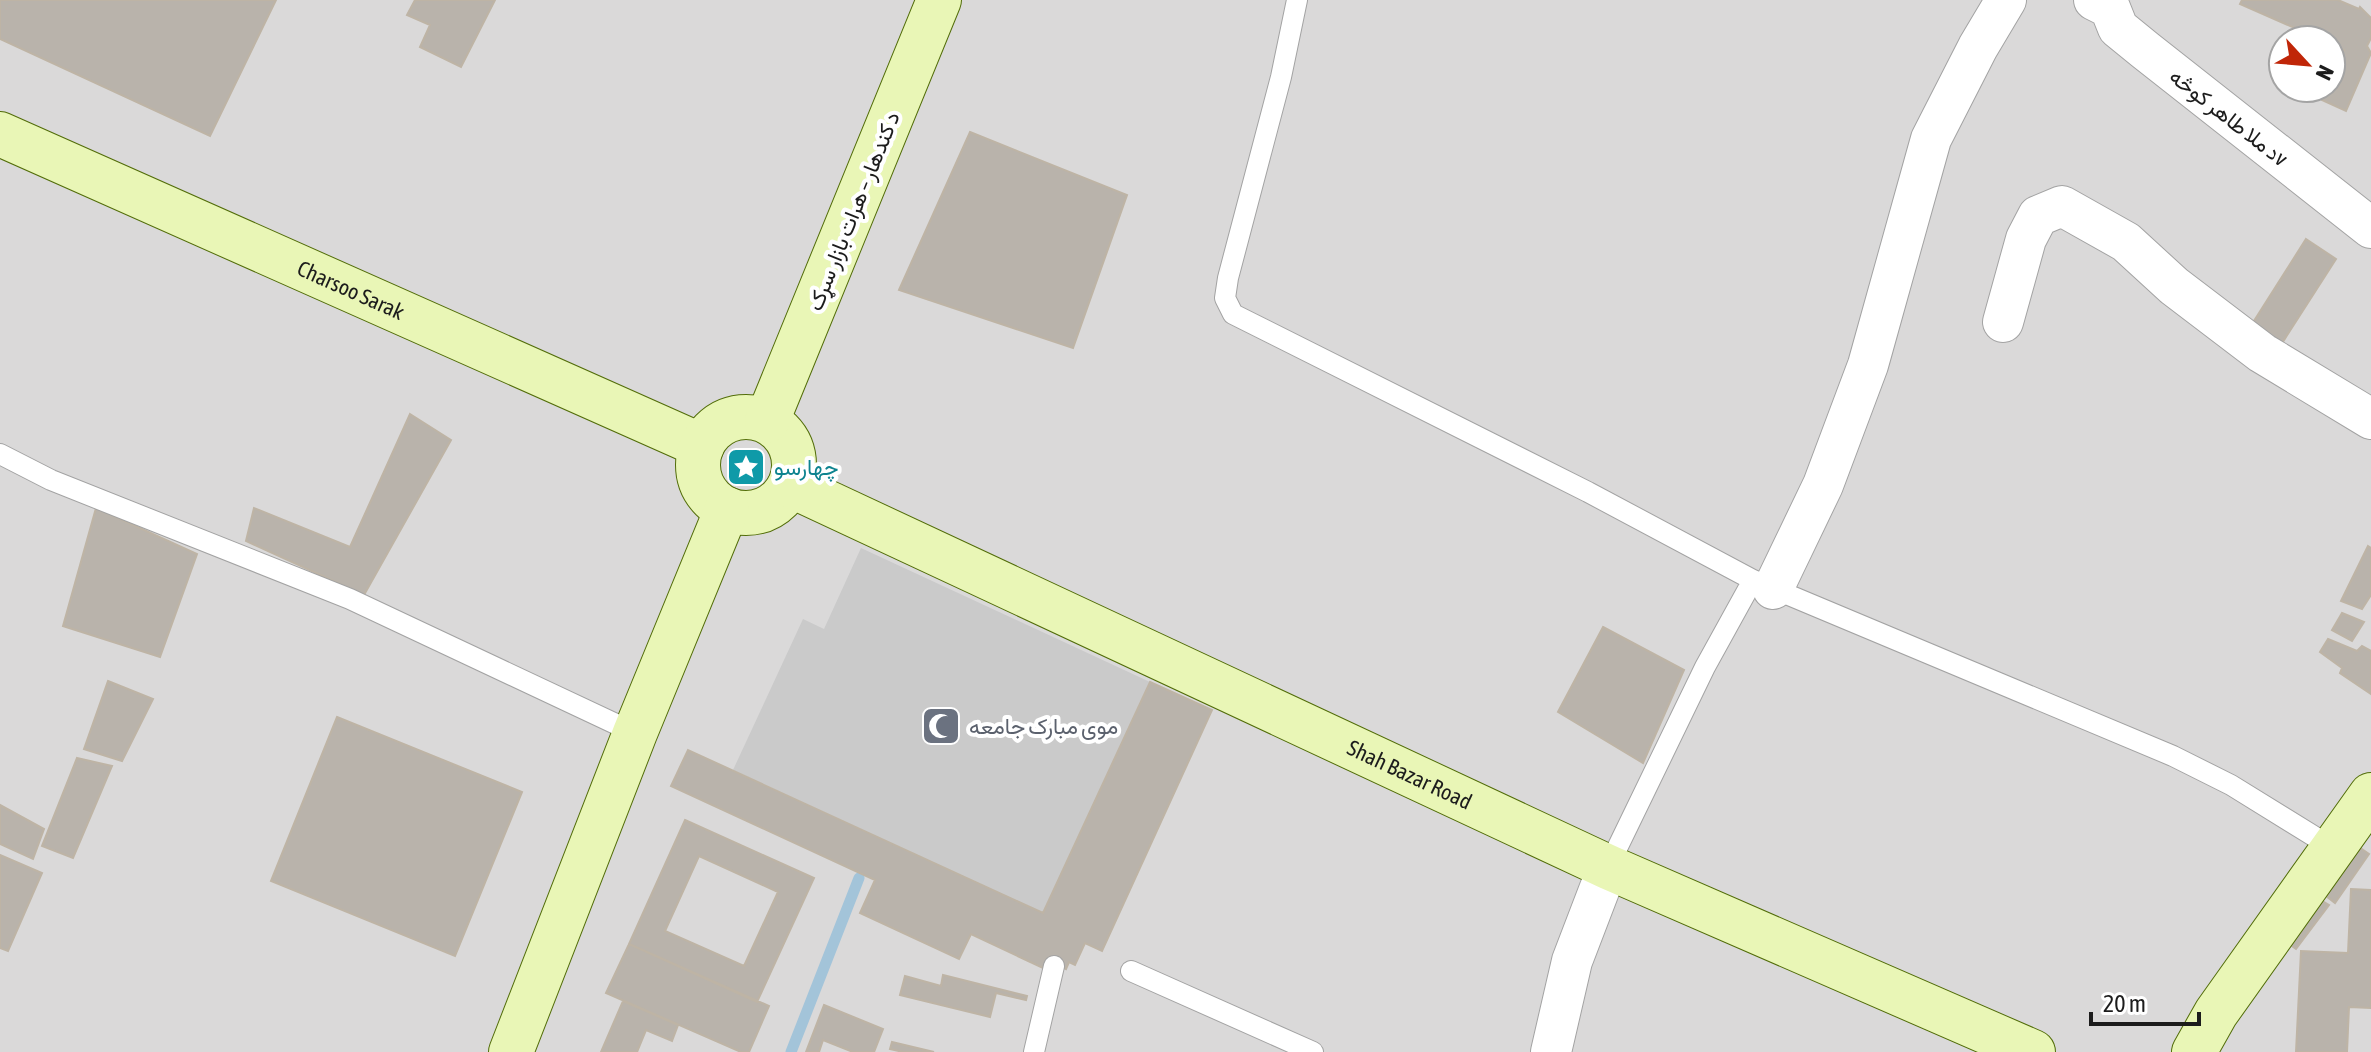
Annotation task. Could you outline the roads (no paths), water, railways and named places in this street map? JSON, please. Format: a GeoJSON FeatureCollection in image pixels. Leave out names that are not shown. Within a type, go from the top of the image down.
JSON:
{"type":"FeatureCollection","features":[{"type":"Feature","properties":{"kind":"main road","name":"د کندهار – هرات بازار سړک"},"geometry":{"type":"LineString","coordinates":[[767,421],[939,0]]}},
{"type":"Feature","properties":{"kind":"main road","name":"Charsoo Sarak"},"geometry":{"type":"LineString","coordinates":[[0,134],[702,446]]}},
{"type":"Feature","properties":{"kind":"main road"},"geometry":{"type":"LineString","coordinates":[[742,417],[767,421],[780,430],[789,442],[794,456],[790,485],[782,498],[770,507],[742,513],[727,509],[708,494],[702,483],[699,471],[702,446],[718,426],[730,421],[742,417]]}},
{"type":"Feature","properties":{"kind":"main road","name":"Shah Bazar Road"},"geometry":{"type":"LineString","coordinates":[[790,485],[1608,867],[2033,1052]]}},
{"type":"Feature","properties":{"kind":"main road"},"geometry":{"type":"LineString","coordinates":[[511,1052],[635,733],[727,509]]}},
{"type":"Feature","properties":{"kind":"main road"},"geometry":{"type":"LineString","coordinates":[[2194,1052],[2216,1013],[2371,795]]}},
{"type":"Feature","properties":{"kind":"street"},"geometry":{"type":"LineString","coordinates":[[1763,584],[1823,485],[1868,365],[1931,139],[2006,0]]}},
{"type":"Feature","properties":{"kind":"street","name":"د ملا طاهر کوڅهv"},"geometry":{"type":"LineString","coordinates":[[2094,0],[2110,8],[2118,28],[2371,228]]}},
{"type":"Feature","properties":{"kind":"street"},"geometry":{"type":"LineString","coordinates":[[2003,322],[2026,239],[2038,216],[2062,206],[2126,242],[2174,286],[2262,353],[2371,419]]}},
{"type":"Feature","properties":{"kind":"street"},"geometry":{"type":"LineString","coordinates":[[1551,1052],[1572,961],[1608,867]]}},
{"type":"Feature","properties":{"kind":"lane"},"geometry":{"type":"LineString","coordinates":[[1297,0],[1281,77],[1228,278],[1225,298],[1233,314],[1588,492],[1763,584],[2173,756],[2231,785],[2333,848]]}},
{"type":"Feature","properties":{"kind":"lane"},"geometry":{"type":"LineString","coordinates":[[0,454],[51,480],[350,599],[635,733]]}},
{"type":"Feature","properties":{"kind":"lane"},"geometry":{"type":"LineString","coordinates":[[1608,867],[1705,667],[1763,584]]}},
{"type":"Feature","properties":{"kind":"lane"},"geometry":{"type":"LineString","coordinates":[[1034,1052],[1054,966]]}},
{"type":"Feature","properties":{"kind":"lane"},"geometry":{"type":"LineString","coordinates":[[1131,971],[1313,1052]]}},
{"type":"Feature","properties":{"kind":"waterway"},"geometry":{"type":"LineString","coordinates":[[791,1052],[859,878]]}},
{"type":"Feature","properties":{"kind":"place","name":"چهارسو"},"geometry":{"type":"Point","coordinates":[746,467]}},
{"type":"Feature","properties":{"kind":"place","name":"موی مبارک جامعه"},"geometry":{"type":"Point","coordinates":[941,726]}}]}
